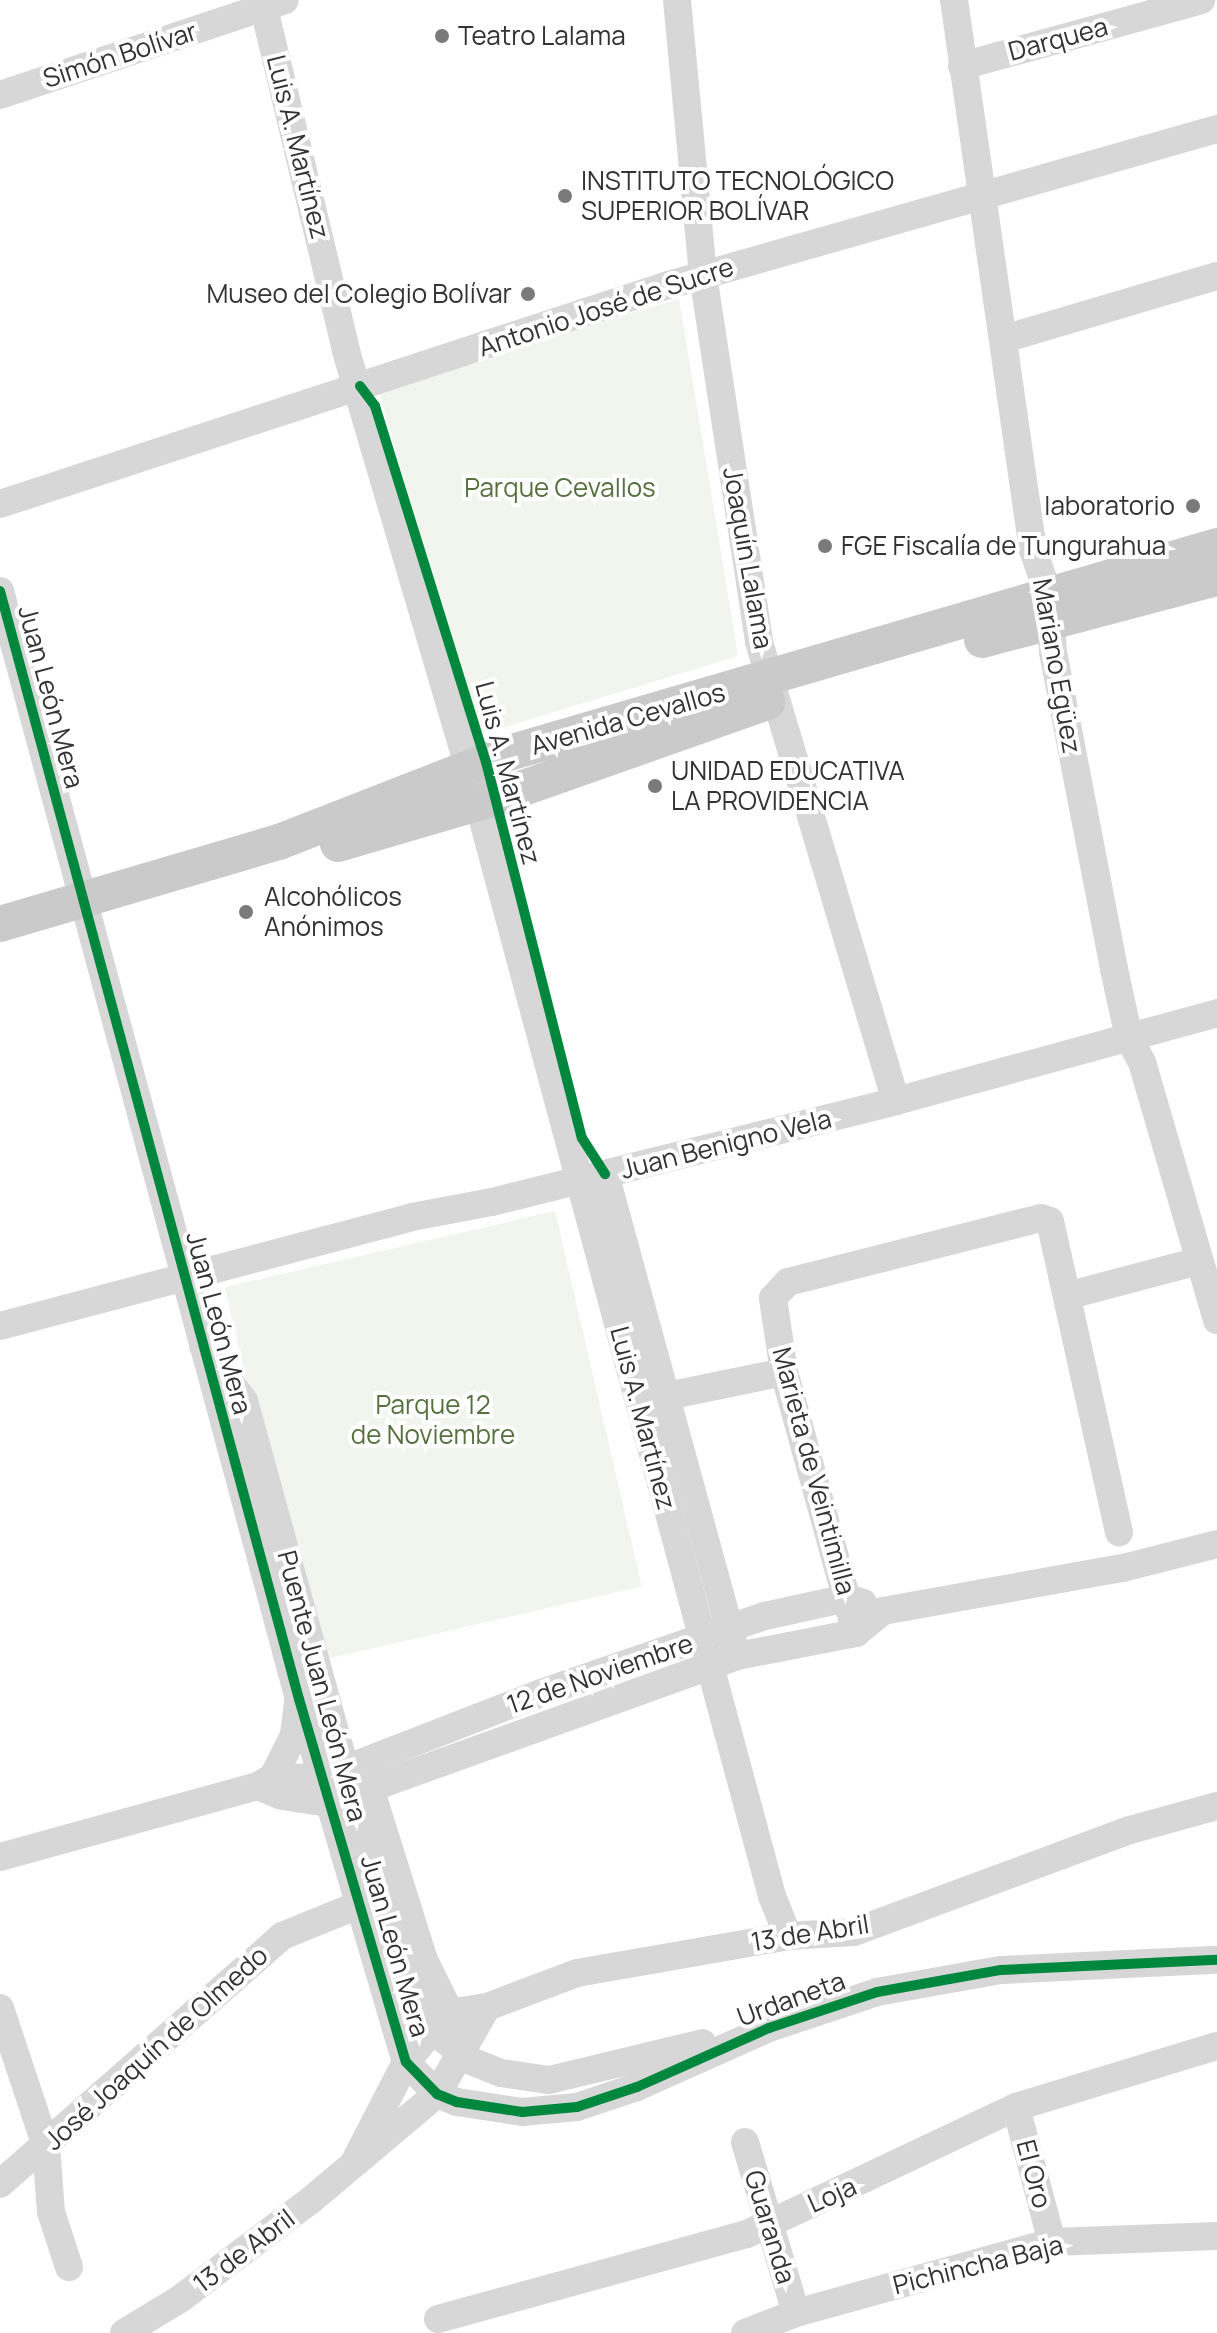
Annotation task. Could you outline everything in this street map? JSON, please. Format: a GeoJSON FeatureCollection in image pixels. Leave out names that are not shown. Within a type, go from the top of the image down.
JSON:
{"type":"FeatureCollection","features":[{"type":"Feature","properties":{"kind":"main road","name":"Avenida Cevallos"},"geometry":{"type":"LineString","coordinates":[[1050,610],[1217,546]]}},
{"type":"Feature","properties":{"kind":"main road","name":"Avenida Cevallos"},"geometry":{"type":"LineString","coordinates":[[0,950],[86,911],[774,688],[1050,610],[1217,578]]}},
{"type":"Feature","properties":{"kind":"main road","name":"Avenida Cevallos"},"geometry":{"type":"LineString","coordinates":[[0,924],[86,911]]}},
{"type":"Feature","properties":{"kind":"street","name":"Joaquín Lalama"},"geometry":{"type":"LineString","coordinates":[[677,0],[703,275],[759,642],[896,1101]]}},
{"type":"Feature","properties":{"kind":"street","name":"Mariano Egüez"},"geometry":{"type":"LineString","coordinates":[[954,0],[1033,550],[1050,610],[1129,1038],[1142,1062],[1217,1320]]}},
{"type":"Feature","properties":{"kind":"street","name":"Darquea"},"geometry":{"type":"LineString","coordinates":[[962,66],[1201,0]]}},
{"type":"Feature","properties":{"kind":"street","name":"Simón Bolívar"},"geometry":{"type":"LineString","coordinates":[[0,95],[270,2]]}},
{"type":"Feature","properties":{"kind":"street","name":"Luis A. Martínez"},"geometry":{"type":"LineString","coordinates":[[270,2],[346,351],[360,386],[473,787],[591,1178],[667,1396],[734,1643]]}},
{"type":"Feature","properties":{"kind":"street","name":"Antonio José de Sucre"},"geometry":{"type":"LineString","coordinates":[[0,504],[703,275],[1217,129]]}},
{"type":"Feature","properties":{"kind":"street"},"geometry":{"type":"LineString","coordinates":[[1004,339],[1217,276]]}},
{"type":"Feature","properties":{"kind":"street","name":"Juan León Mera"},"geometry":{"type":"LineString","coordinates":[[0,591],[299,1699],[406,2062]]}},
{"type":"Feature","properties":{"kind":"street","name":"Juan Benigno Vela"},"geometry":{"type":"LineString","coordinates":[[0,1326],[412,1217],[591,1178],[896,1101],[1217,1013]]}},
{"type":"Feature","properties":{"kind":"street","name":"Luis A. Martínez"},"geometry":{"type":"LineString","coordinates":[[591,1178],[606,1279],[772,1896],[788,1936]]}},
{"type":"Feature","properties":{"kind":"street","name":"Marieta de Veintimilla"},"geometry":{"type":"LineString","coordinates":[[856,1633],[784,1372],[773,1298],[788,1282],[1041,1218],[1055,1229],[1119,1532]]}},
{"type":"Feature","properties":{"kind":"street"},"geometry":{"type":"LineString","coordinates":[[1070,1295],[1199,1261]]}},
{"type":"Feature","properties":{"kind":"street","name":"Puente Juan León Mera"},"geometry":{"type":"LineString","coordinates":[[203,1346],[244,1401],[401,1971],[436,2033],[501,2073],[549,2080],[769,2028]]}},
{"type":"Feature","properties":{"kind":"street"},"geometry":{"type":"LineString","coordinates":[[667,1396],[784,1372]]}},
{"type":"Feature","properties":{"kind":"street","name":"12 de Noviembre"},"geometry":{"type":"LineString","coordinates":[[326,1790],[541,1693],[734,1643],[856,1633],[883,1611],[1123,1568],[1217,1544]]}},
{"type":"Feature","properties":{"kind":"street"},"geometry":{"type":"LineString","coordinates":[[847,1598],[883,1611]]}},
{"type":"Feature","properties":{"kind":"street","name":"12 de Noviembre"},"geometry":{"type":"LineString","coordinates":[[326,1790],[370,1788],[847,1598]]}},
{"type":"Feature","properties":{"kind":"street"},"geometry":{"type":"LineString","coordinates":[[0,1857],[266,1781],[294,1735],[299,1699]]}},
{"type":"Feature","properties":{"kind":"street"},"geometry":{"type":"LineString","coordinates":[[266,1781],[282,1796],[326,1790]]}},
{"type":"Feature","properties":{"kind":"street","name":"Juan León Mera"},"geometry":{"type":"LineString","coordinates":[[370,1788],[424,1960],[447,2013],[470,2053]]}},
{"type":"Feature","properties":{"kind":"street","name":"13 de Abril"},"geometry":{"type":"LineString","coordinates":[[356,2159],[406,2062],[447,2013],[487,2007],[577,1973],[788,1936],[854,1932],[1130,1830],[1217,1806]]}},
{"type":"Feature","properties":{"kind":"street","name":"José Joaquín de Olmedo"},"geometry":{"type":"LineString","coordinates":[[0,2184],[46,2146],[153,2045],[282,1936],[361,1904]]}},
{"type":"Feature","properties":{"kind":"street","name":"Urdaneta"},"geometry":{"type":"LineString","coordinates":[[437,2094],[522,2112],[577,2107],[637,2087],[769,2028],[877,1992],[1001,1970],[1217,1960]]}},
{"type":"Feature","properties":{"kind":"street","name":"13 de Abril"},"geometry":{"type":"LineString","coordinates":[[124,2333],[192,2290],[437,2094],[470,2053],[487,2007]]}},
{"type":"Feature","properties":{"kind":"street"},"geometry":{"type":"LineString","coordinates":[[0,2008],[46,2146],[51,2212],[69,2267]]}},
{"type":"Feature","properties":{"kind":"street","name":"Loja"},"geometry":{"type":"LineString","coordinates":[[438,2319],[768,2224],[1016,2107],[1217,2046]]}},
{"type":"Feature","properties":{"kind":"street"},"geometry":{"type":"LineString","coordinates":[[406,2062],[437,2094]]}},
{"type":"Feature","properties":{"kind":"street","name":"El Oro"},"geometry":{"type":"LineString","coordinates":[[1016,2107],[1052,2242]]}},
{"type":"Feature","properties":{"kind":"street","name":"Guaranda"},"geometry":{"type":"LineString","coordinates":[[745,2142],[796,2313]]}},
{"type":"Feature","properties":{"kind":"street","name":"Pichincha Baja"},"geometry":{"type":"LineString","coordinates":[[745,2333],[796,2313],[1052,2242],[1217,2236]]}},
{"type":"Feature","properties":{"kind":"green space","name":"Parque Cevallos"},"geometry":{"type":"Polygon","coordinates":[[[679,299],[738,656],[475,736],[378,387],[679,299]]]}},
{"type":"Feature","properties":{"kind":"green space","name":"Parque 12 de Noviembre"},"geometry":{"type":"Polygon","coordinates":[[[555,1211],[642,1586],[311,1662],[225,1287],[555,1211]]]}},
{"type":"Feature","properties":{"kind":"cycle path"},"geometry":{"type":"LineString","coordinates":[[360,386],[375,406],[486,762],[582,1138],[605,1174]]}},
{"type":"Feature","properties":{"kind":"cycle path"},"geometry":{"type":"LineString","coordinates":[[0,591],[299,1699],[406,2062],[437,2094],[457,2102],[522,2112],[577,2107],[637,2087],[769,2028],[877,1992],[1001,1970],[1217,1960]]}},
{"type":"Feature","properties":{"kind":"place","name":"Teatro Lalama"},"geometry":{"type":"Point","coordinates":[442,36]}},
{"type":"Feature","properties":{"kind":"place","name":"INSTITUTO TECNOLÓGICO SUPERIOR BOLÍVAR"},"geometry":{"type":"Point","coordinates":[565,196]}},
{"type":"Feature","properties":{"kind":"place","name":"Museo del Colegio Bolívar"},"geometry":{"type":"Point","coordinates":[528,294]}},
{"type":"Feature","properties":{"kind":"place","name":"laboratorio"},"geometry":{"type":"Point","coordinates":[1193,506]}},
{"type":"Feature","properties":{"kind":"place","name":"FGE Fiscalía de Tungurahua"},"geometry":{"type":"Point","coordinates":[825,546]}},
{"type":"Feature","properties":{"kind":"place","name":"UNIDAD EDUCATIVA LA PROVIDENCIA"},"geometry":{"type":"Point","coordinates":[655,786]}},
{"type":"Feature","properties":{"kind":"place","name":"Alcohólicos Anónimos"},"geometry":{"type":"Point","coordinates":[246,912]}}]}
